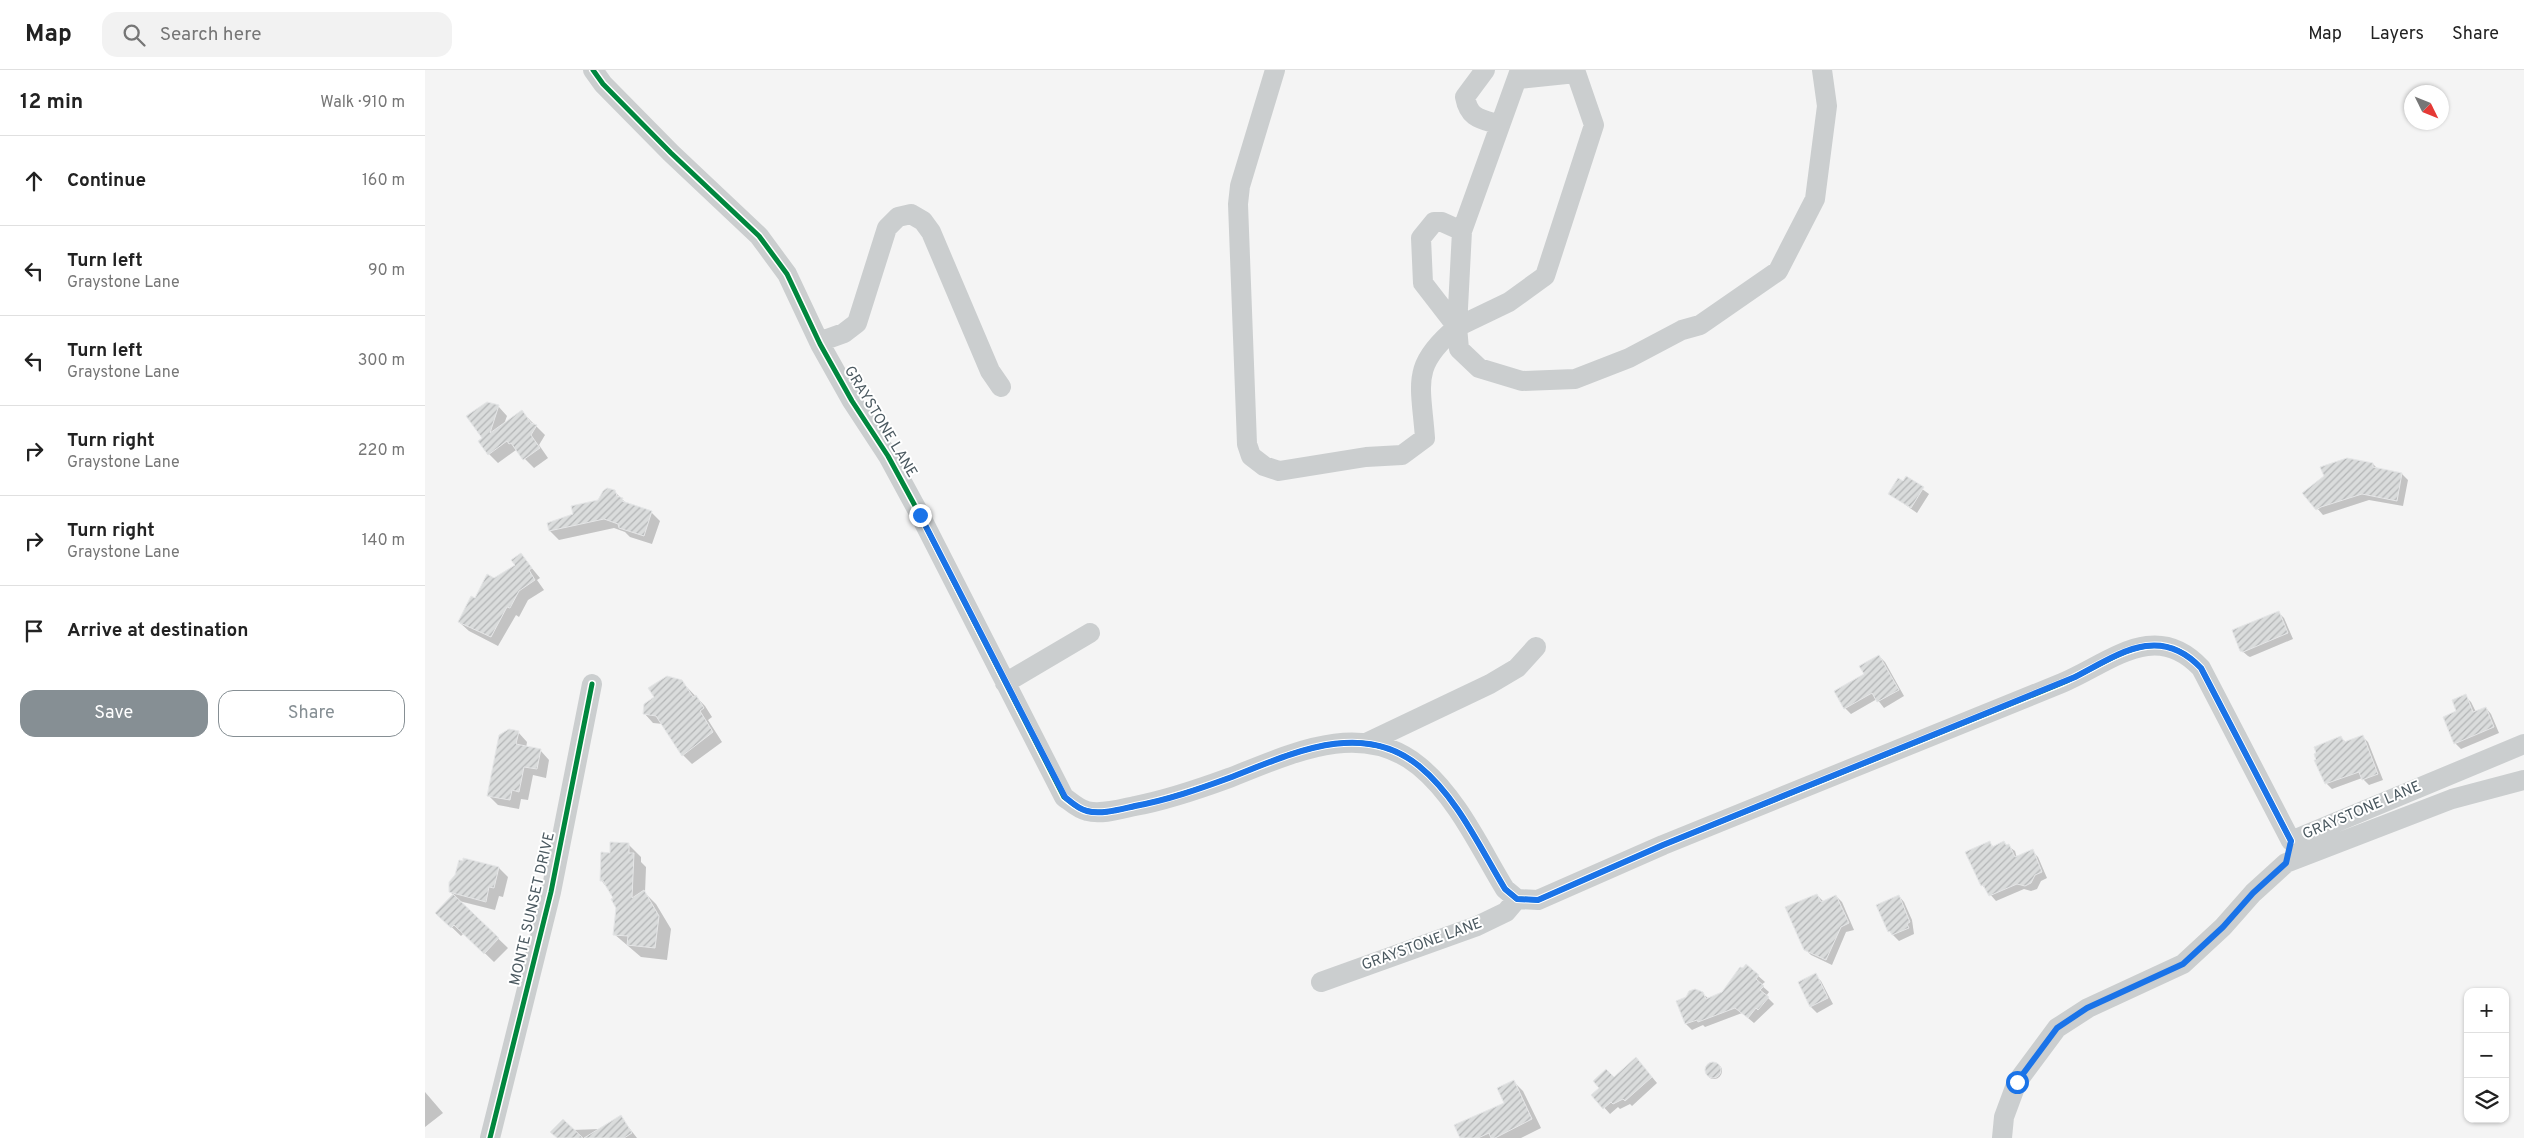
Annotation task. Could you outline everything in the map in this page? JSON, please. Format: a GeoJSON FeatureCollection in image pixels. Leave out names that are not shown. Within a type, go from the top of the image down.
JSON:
{"type":"FeatureCollection","features":[{"type":"Feature","properties":{"kind":"street","name":"GRAYSTONE LANE"},"geometry":{"type":"LineString","coordinates":[[593,70],[603,84],[671,153],[759,236],[787,274],[819,342],[852,401],[888,456],[1065,797],[1077,807],[1088,812],[1114,811],[1181,795],[1309,749],[1349,742],[1366,743],[1387,748],[1403,755],[1418,765],[1447,795],[1505,889],[1517,899],[1538,900],[1669,843],[2075,677],[2123,653],[2155,645],[2165,645],[2186,654],[2201,668],[2291,841],[2524,744]]}},
{"type":"Feature","properties":{"kind":"street"},"geometry":{"type":"LineString","coordinates":[[1275,70],[1240,186],[1237,204],[1247,444],[1251,456],[1264,466],[1279,471],[1366,457],[1402,455],[1425,438],[1421,374],[1427,357],[1457,327],[1509,302],[1545,276],[1594,125],[1576,72],[1519,74],[1462,231],[1457,327],[1459,349],[1479,368],[1521,381],[1575,379],[1629,358],[1682,330],[1700,325],[1778,271],[1815,199],[1827,106],[1822,70]]}},
{"type":"Feature","properties":{"kind":"street"},"geometry":{"type":"LineString","coordinates":[[1485,70],[1465,97],[1467,109],[1476,118],[1500,125]]}},
{"type":"Feature","properties":{"kind":"street"},"geometry":{"type":"LineString","coordinates":[[819,342],[844,333],[857,323],[887,228],[898,217],[911,214],[923,221],[931,232],[990,371],[1001,388]]}},
{"type":"Feature","properties":{"kind":"street"},"geometry":{"type":"LineString","coordinates":[[1457,327],[1423,283],[1421,238],[1434,222],[1442,222],[1462,231]]}},
{"type":"Feature","properties":{"kind":"street"},"geometry":{"type":"LineString","coordinates":[[1005,683],[1090,633]]}},
{"type":"Feature","properties":{"kind":"street"},"geometry":{"type":"LineString","coordinates":[[1366,743],[1490,684],[1517,668],[1537,647]]}},
{"type":"Feature","properties":{"kind":"street","name":"MONTE SUNSET DRIVE"},"geometry":{"type":"LineString","coordinates":[[490,1138],[551,892],[592,684]]}},
{"type":"Feature","properties":{"kind":"street"},"geometry":{"type":"LineString","coordinates":[[2002,1138],[2005,1117],[2017,1082],[2057,1028],[2087,1008],[2183,964],[2223,927],[2253,893],[2286,863],[2452,799],[2524,780]]}},
{"type":"Feature","properties":{"kind":"street"},"geometry":{"type":"LineString","coordinates":[[2286,863],[2291,841]]}},
{"type":"Feature","properties":{"kind":"street","name":"GRAYSTONE LANE"},"geometry":{"type":"LineString","coordinates":[[1321,982],[1477,926],[1506,912],[1517,899]]}},
{"type":"Feature","properties":{"kind":"building"},"geometry":{"type":"Polygon","coordinates":[[[487,402],[499,405],[490,433],[522,410],[531,423],[537,425],[531,435],[540,448],[523,460],[511,443],[509,444],[507,441],[488,455],[478,441],[482,438],[466,416],[487,402]]]}},
{"type":"Feature","properties":{"kind":"building"},"geometry":{"type":"Polygon","coordinates":[[[2347,458],[2373,463],[2373,467],[2402,473],[2397,501],[2362,494],[2316,510],[2302,493],[2324,476],[2320,467],[2347,458]]]}},
{"type":"Feature","properties":{"kind":"building"},"geometry":{"type":"Polygon","coordinates":[[[1906,476],[1924,487],[1911,508],[1888,494],[1898,478],[1903,481],[1906,476]]]}},
{"type":"Feature","properties":{"kind":"building"},"geometry":{"type":"Polygon","coordinates":[[[607,488],[615,490],[617,496],[623,498],[622,501],[652,511],[644,536],[619,528],[618,524],[604,519],[549,531],[547,523],[573,514],[571,506],[598,500],[607,488]]]}},
{"type":"Feature","properties":{"kind":"building"},"geometry":{"type":"Polygon","coordinates":[[[521,553],[532,568],[529,570],[535,580],[519,591],[510,608],[507,607],[491,637],[458,622],[471,596],[475,598],[487,574],[494,578],[515,565],[511,560],[521,553]]]}},
{"type":"Feature","properties":{"kind":"building"},"geometry":{"type":"Polygon","coordinates":[[[2279,611],[2288,633],[2243,652],[2240,651],[2232,630],[2279,611]]]}},
{"type":"Feature","properties":{"kind":"building"},"geometry":{"type":"Polygon","coordinates":[[[1879,655],[1899,690],[1877,702],[1872,693],[1844,709],[1834,691],[1864,674],[1859,666],[1879,655]]]}},
{"type":"Feature","properties":{"kind":"building"},"geometry":{"type":"Polygon","coordinates":[[[667,676],[682,680],[693,697],[696,695],[704,708],[700,711],[713,732],[682,756],[656,716],[643,714],[644,704],[654,697],[648,688],[667,676]]]}},
{"type":"Feature","properties":{"kind":"building"},"geometry":{"type":"Polygon","coordinates":[[[2466,694],[2473,712],[2486,707],[2494,727],[2454,744],[2443,717],[2456,711],[2452,700],[2466,694]]]}},
{"type":"Feature","properties":{"kind":"building"},"geometry":{"type":"Polygon","coordinates":[[[509,729],[519,731],[516,744],[541,749],[537,769],[524,767],[519,792],[512,790],[510,800],[487,796],[499,735],[509,729]]]}},
{"type":"Feature","properties":{"kind":"building"},"geometry":{"type":"Polygon","coordinates":[[[2363,735],[2378,774],[2362,780],[2359,772],[2325,784],[2314,760],[2316,760],[2314,754],[2316,753],[2314,747],[2341,736],[2344,742],[2363,735]]]}},
{"type":"Feature","properties":{"kind":"building"},"geometry":{"type":"Polygon","coordinates":[[[1990,841],[1992,847],[2004,841],[2006,845],[2009,844],[2015,857],[2033,849],[2042,872],[2035,875],[2031,883],[2025,886],[2017,884],[1989,896],[1983,885],[1981,886],[1965,852],[1990,841]]]}},
{"type":"Feature","properties":{"kind":"building"},"geometry":{"type":"Polygon","coordinates":[[[610,842],[629,843],[629,853],[634,853],[632,898],[644,890],[659,916],[655,948],[627,945],[628,936],[613,935],[616,908],[611,899],[613,898],[603,881],[600,881],[601,852],[610,853],[610,842]]]}},
{"type":"Feature","properties":{"kind":"building"},"geometry":{"type":"Polygon","coordinates":[[[463,858],[499,867],[494,888],[489,887],[486,902],[449,892],[449,882],[455,875],[459,860],[463,861],[463,858]]]}},
{"type":"Feature","properties":{"kind":"building"},"geometry":{"type":"Polygon","coordinates":[[[453,894],[499,938],[484,954],[454,925],[451,928],[435,913],[453,894]]]}},
{"type":"Feature","properties":{"kind":"building"},"geometry":{"type":"Polygon","coordinates":[[[1817,894],[1821,902],[1836,895],[1849,923],[1841,927],[1826,960],[1804,950],[1785,907],[1817,894]]]}},
{"type":"Feature","properties":{"kind":"building"},"geometry":{"type":"Polygon","coordinates":[[[1899,895],[1910,922],[1907,924],[1909,928],[1892,935],[1890,931],[1888,932],[1876,905],[1899,895]]]}},
{"type":"Feature","properties":{"kind":"building"},"geometry":{"type":"Polygon","coordinates":[[[1746,964],[1759,975],[1756,979],[1764,986],[1760,990],[1769,997],[1758,1010],[1756,1008],[1748,1018],[1735,1008],[1698,1022],[1697,1020],[1685,1024],[1676,1001],[1686,997],[1689,991],[1695,989],[1703,992],[1706,999],[1722,992],[1740,967],[1743,968],[1746,964]]]}},
{"type":"Feature","properties":{"kind":"building"},"geometry":{"type":"Polygon","coordinates":[[[1816,973],[1828,998],[1810,1007],[1798,982],[1816,973]]]}},
{"type":"Feature","properties":{"kind":"building"},"geometry":{"type":"Polygon","coordinates":[[[1636,1057],[1652,1077],[1625,1101],[1623,1099],[1613,1104],[1611,1102],[1603,1109],[1591,1095],[1599,1088],[1593,1081],[1606,1069],[1614,1077],[1636,1057]]]}},
{"type":"Feature","properties":{"kind":"building"},"geometry":{"type":"Polygon","coordinates":[[[1713,1062],[1719,1064],[1721,1070],[1719,1076],[1713,1078],[1707,1076],[1705,1070],[1707,1064],[1713,1062]]]}},
{"type":"Feature","properties":{"kind":"building"},"geometry":{"type":"Polygon","coordinates":[[[1514,1080],[1532,1119],[1495,1138],[1491,1138],[1489,1133],[1478,1138],[1460,1138],[1454,1125],[1504,1103],[1497,1088],[1514,1080]]]}},
{"type":"Feature","properties":{"kind":"building"},"geometry":{"type":"Polygon","coordinates":[[[621,1115],[632,1133],[624,1138],[584,1138],[621,1115]]]}},
{"type":"Feature","properties":{"kind":"building"},"geometry":{"type":"Polygon","coordinates":[[[563,1119],[583,1138],[557,1138],[550,1132],[563,1119]]]}},
{"type":"Feature","properties":{"kind":"cycle path"},"geometry":{"type":"LineString","coordinates":[[593,70],[603,84],[671,153],[759,236],[787,274],[820,344],[852,401],[888,456],[920,515],[1064,797],[1081,809],[1105,812],[1159,801],[1229,778],[1300,751],[1324,745],[1373,744],[1396,752],[1419,766],[1433,779],[1467,824],[1505,889],[1517,899],[1538,900],[1663,845],[2062,683],[2115,656],[2133,649],[2150,646],[2167,647],[2184,654],[2201,668],[2291,841]]}},
{"type":"Feature","properties":{"kind":"cycle path"},"geometry":{"type":"LineString","coordinates":[[490,1138],[551,892],[592,684]]}},
{"type":"Feature","properties":{"kind":"route"},"geometry":{"type":"LineString","coordinates":[[920,515],[1065,797],[1077,807],[1088,812],[1114,811],[1147,804],[1181,795],[1279,758],[1309,749],[1349,742],[1369,743],[1403,755],[1418,765],[1433,780],[1447,795],[1505,889],[1517,899],[1538,900],[1563,890],[1663,845],[2075,677],[2123,653],[2144,646],[2155,645],[2165,645],[2177,649],[2186,654],[2201,668],[2291,841],[2286,863],[2253,893],[2223,927],[2183,964],[2123,994],[2087,1008],[2057,1028],[2017,1082]]}}]}
